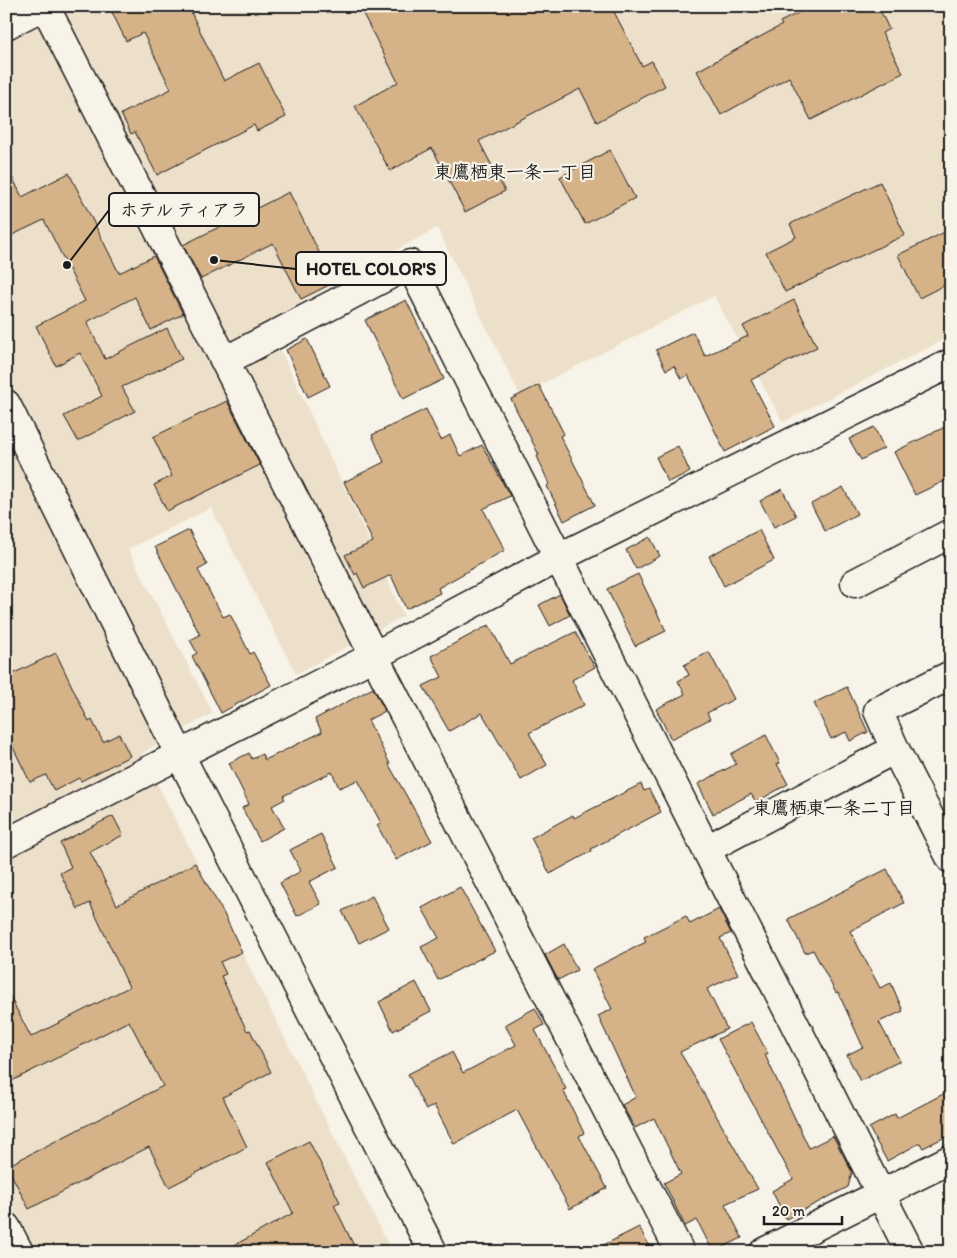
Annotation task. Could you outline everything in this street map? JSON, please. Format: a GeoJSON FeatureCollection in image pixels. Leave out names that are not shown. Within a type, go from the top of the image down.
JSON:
{"type":"FeatureCollection","features":[{"type":"Feature","properties":{"kind":"street"},"geometry":{"type":"LineString","coordinates":[[6,25],[44,6],[374,656],[680,1252]]}},
{"type":"Feature","properties":{"kind":"street"},"geometry":{"type":"LineString","coordinates":[[224,360],[410,264],[910,1252]]}},
{"type":"Feature","properties":{"kind":"street"},"geometry":{"type":"LineString","coordinates":[[6,843],[374,656],[558,558],[951,363]]}},
{"type":"Feature","properties":{"kind":"street"},"geometry":{"type":"LineString","coordinates":[[6,404],[180,755],[434,1252]]}},
{"type":"Feature","properties":{"kind":"street"},"geometry":{"type":"LineString","coordinates":[[855,583],[951,533]]}},
{"type":"Feature","properties":{"kind":"street"},"geometry":{"type":"LineString","coordinates":[[951,675],[878,711],[895,749],[951,859]]}},
{"type":"Feature","properties":{"kind":"street"},"geometry":{"type":"LineString","coordinates":[[707,849],[895,749]]}},
{"type":"Feature","properties":{"kind":"street"},"geometry":{"type":"LineString","coordinates":[[764,1252],[951,1159]]}},
{"type":"Feature","properties":{"kind":"street"},"geometry":{"type":"LineString","coordinates":[[6,1228],[19,1252]]}},
{"type":"Feature","properties":{"kind":"shaded area"},"geometry":{"type":"Polygon","coordinates":[[[6,6],[951,6],[951,336],[783,422],[714,296],[520,395],[437,228],[267,321],[404,616],[296,674],[211,508],[128,549],[213,713],[142,753],[392,1252],[6,1252],[6,6]]]}},
{"type":"Feature","properties":{"kind":"building"},"geometry":{"type":"Polygon","coordinates":[[[109,6],[188,6],[224,81],[259,63],[286,117],[257,131],[254,125],[157,175],[135,132],[131,134],[121,114],[171,89],[143,33],[126,41],[109,6]]]}},
{"type":"Feature","properties":{"kind":"building"},"geometry":{"type":"Polygon","coordinates":[[[359,6],[611,6],[642,66],[652,61],[665,86],[597,122],[580,89],[479,141],[505,191],[465,212],[432,148],[390,171],[355,106],[398,82],[359,6]]]}},
{"type":"Feature","properties":{"kind":"building"},"geometry":{"type":"Polygon","coordinates":[[[812,6],[878,6],[889,29],[882,33],[903,73],[811,120],[789,77],[721,115],[697,71],[782,25],[780,22],[812,6]]]}},
{"type":"Feature","properties":{"kind":"building"},"geometry":{"type":"Polygon","coordinates":[[[610,150],[635,198],[585,224],[560,177],[610,150]]]}},
{"type":"Feature","properties":{"kind":"building"},"geometry":{"type":"Polygon","coordinates":[[[6,164],[22,197],[69,173],[119,273],[154,256],[183,314],[151,330],[135,297],[87,322],[105,359],[167,328],[182,359],[122,387],[135,411],[78,441],[64,416],[102,396],[80,353],[56,366],[36,326],[85,301],[44,220],[6,238],[6,164]]]}},
{"type":"Feature","properties":{"kind":"building"},"geometry":{"type":"Polygon","coordinates":[[[880,182],[905,235],[785,292],[766,252],[796,237],[790,224],[880,182]]]}},
{"type":"Feature","properties":{"kind":"building"},"geometry":{"type":"Polygon","coordinates":[[[289,192],[331,276],[328,278],[331,284],[301,299],[273,243],[201,279],[183,245],[289,192]]]}},
{"type":"Feature","properties":{"kind":"building"},"geometry":{"type":"Polygon","coordinates":[[[951,229],[951,282],[919,298],[898,255],[951,229]]]}},
{"type":"Feature","properties":{"kind":"building"},"geometry":{"type":"Polygon","coordinates":[[[406,300],[444,379],[403,399],[365,320],[406,300]]]}},
{"type":"Feature","properties":{"kind":"building"},"geometry":{"type":"Polygon","coordinates":[[[794,300],[817,347],[751,380],[775,426],[725,452],[688,375],[681,379],[674,366],[666,370],[656,350],[693,332],[705,356],[748,336],[743,326],[794,300]]]}},
{"type":"Feature","properties":{"kind":"building"},"geometry":{"type":"Polygon","coordinates":[[[307,339],[330,386],[308,397],[286,350],[307,339]]]}},
{"type":"Feature","properties":{"kind":"building"},"geometry":{"type":"Polygon","coordinates":[[[539,385],[564,434],[560,436],[595,505],[564,521],[547,486],[549,484],[537,456],[539,455],[511,399],[539,385]]]}},
{"type":"Feature","properties":{"kind":"building"},"geometry":{"type":"Polygon","coordinates":[[[227,401],[260,465],[167,511],[154,485],[172,476],[153,437],[227,401]]]}},
{"type":"Feature","properties":{"kind":"building"},"geometry":{"type":"Polygon","coordinates":[[[426,409],[441,440],[450,435],[460,456],[482,445],[510,496],[483,509],[505,550],[438,588],[440,593],[406,609],[391,575],[364,588],[345,555],[373,542],[344,482],[384,462],[372,435],[426,409]]]}},
{"type":"Feature","properties":{"kind":"building"},"geometry":{"type":"Polygon","coordinates":[[[951,424],[951,478],[915,495],[894,452],[951,424]]]}},
{"type":"Feature","properties":{"kind":"building"},"geometry":{"type":"Polygon","coordinates":[[[874,427],[884,448],[861,460],[849,439],[874,427]]]}},
{"type":"Feature","properties":{"kind":"building"},"geometry":{"type":"Polygon","coordinates":[[[678,446],[690,472],[668,482],[656,457],[678,446]]]}},
{"type":"Feature","properties":{"kind":"building"},"geometry":{"type":"Polygon","coordinates":[[[843,487],[857,514],[825,531],[811,504],[843,487]]]}},
{"type":"Feature","properties":{"kind":"building"},"geometry":{"type":"Polygon","coordinates":[[[782,489],[796,516],[774,527],[760,501],[782,489]]]}},
{"type":"Feature","properties":{"kind":"building"},"geometry":{"type":"Polygon","coordinates":[[[189,530],[207,565],[198,570],[223,617],[230,614],[250,654],[253,652],[271,685],[221,713],[192,656],[197,653],[190,640],[200,635],[155,547],[189,530]]]}},
{"type":"Feature","properties":{"kind":"building"},"geometry":{"type":"Polygon","coordinates":[[[759,530],[774,560],[724,586],[709,556],[759,530]]]}},
{"type":"Feature","properties":{"kind":"building"},"geometry":{"type":"Polygon","coordinates":[[[650,537],[660,556],[636,569],[626,550],[650,537]]]}},
{"type":"Feature","properties":{"kind":"building"},"geometry":{"type":"Polygon","coordinates":[[[638,574],[666,631],[635,646],[607,589],[638,574]]]}},
{"type":"Feature","properties":{"kind":"building"},"geometry":{"type":"Polygon","coordinates":[[[560,594],[570,615],[550,626],[539,605],[560,594]]]}},
{"type":"Feature","properties":{"kind":"building"},"geometry":{"type":"Polygon","coordinates":[[[489,625],[510,664],[575,632],[595,667],[572,680],[584,705],[529,733],[547,765],[521,780],[482,713],[449,731],[423,686],[442,677],[431,656],[489,625]]]}},
{"type":"Feature","properties":{"kind":"building"},"geometry":{"type":"Polygon","coordinates":[[[709,652],[734,699],[707,713],[710,719],[671,739],[656,709],[685,694],[678,681],[689,675],[684,665],[709,652]]]}},
{"type":"Feature","properties":{"kind":"building"},"geometry":{"type":"Polygon","coordinates":[[[56,653],[89,722],[92,720],[103,742],[119,734],[130,756],[81,781],[79,778],[54,791],[46,775],[30,782],[6,733],[6,677],[56,653]]]}},
{"type":"Feature","properties":{"kind":"building"},"geometry":{"type":"Polygon","coordinates":[[[847,687],[868,732],[850,741],[846,732],[831,739],[814,703],[847,687]]]}},
{"type":"Feature","properties":{"kind":"building"},"geometry":{"type":"Polygon","coordinates":[[[373,688],[385,711],[368,720],[389,765],[432,841],[396,860],[377,825],[381,823],[358,780],[339,788],[332,772],[283,796],[285,799],[272,806],[284,828],[260,841],[242,808],[249,804],[229,763],[249,753],[252,759],[262,754],[265,760],[322,732],[315,719],[373,688]]]}},
{"type":"Feature","properties":{"kind":"building"},"geometry":{"type":"Polygon","coordinates":[[[766,735],[780,763],[777,764],[788,784],[756,802],[751,794],[713,814],[698,784],[736,764],[731,754],[766,735]]]}},
{"type":"Feature","properties":{"kind":"building"},"geometry":{"type":"Polygon","coordinates":[[[641,784],[644,791],[649,789],[661,812],[591,849],[592,851],[550,874],[531,838],[573,815],[574,818],[641,784]]]}},
{"type":"Feature","properties":{"kind":"building"},"geometry":{"type":"Polygon","coordinates":[[[113,816],[123,835],[90,852],[117,905],[195,863],[224,914],[242,952],[220,962],[226,974],[221,976],[247,1031],[250,1030],[271,1072],[223,1097],[247,1147],[169,1187],[149,1147],[29,1209],[7,1166],[163,1086],[129,1021],[6,1084],[6,989],[31,1037],[129,987],[90,903],[78,909],[60,873],[71,867],[60,843],[113,816]]]}},
{"type":"Feature","properties":{"kind":"building"},"geometry":{"type":"Polygon","coordinates":[[[321,834],[338,867],[309,882],[321,904],[297,916],[280,883],[301,871],[290,850],[321,834]]]}},
{"type":"Feature","properties":{"kind":"building"},"geometry":{"type":"Polygon","coordinates":[[[887,869],[904,903],[850,931],[880,988],[891,983],[903,1011],[879,1022],[900,1061],[860,1081],[847,1055],[863,1047],[838,992],[836,993],[813,950],[805,953],[788,919],[887,869]]]}},
{"type":"Feature","properties":{"kind":"building"},"geometry":{"type":"Polygon","coordinates":[[[460,887],[495,951],[438,980],[421,947],[439,938],[422,908],[460,887]]]}},
{"type":"Feature","properties":{"kind":"building"},"geometry":{"type":"Polygon","coordinates":[[[372,896],[389,928],[359,943],[342,911],[372,896]]]}},
{"type":"Feature","properties":{"kind":"building"},"geometry":{"type":"Polygon","coordinates":[[[719,909],[731,933],[720,938],[738,974],[707,989],[727,1029],[680,1052],[758,1189],[725,1204],[742,1238],[713,1252],[697,1220],[685,1226],[664,1183],[681,1174],[654,1118],[635,1128],[622,1105],[636,1097],[598,1016],[612,1009],[592,969],[646,942],[644,937],[686,916],[690,924],[719,909]]]}},
{"type":"Feature","properties":{"kind":"building"},"geometry":{"type":"Polygon","coordinates":[[[564,944],[577,970],[558,980],[545,955],[564,944]]]}},
{"type":"Feature","properties":{"kind":"building"},"geometry":{"type":"Polygon","coordinates":[[[416,982],[431,1011],[393,1031],[379,1002],[416,982]]]}},
{"type":"Feature","properties":{"kind":"building"},"geometry":{"type":"Polygon","coordinates":[[[535,1008],[544,1025],[535,1030],[566,1089],[563,1090],[584,1133],[579,1136],[607,1188],[570,1209],[517,1110],[454,1144],[434,1105],[426,1110],[408,1074],[452,1052],[463,1073],[516,1045],[505,1025],[535,1008]]]}},
{"type":"Feature","properties":{"kind":"building"},"geometry":{"type":"Polygon","coordinates":[[[751,1022],[768,1054],[765,1055],[809,1148],[833,1136],[852,1172],[848,1187],[786,1219],[772,1191],[793,1179],[718,1039],[751,1022]]]}},
{"type":"Feature","properties":{"kind":"building"},"geometry":{"type":"Polygon","coordinates":[[[951,1090],[951,1134],[923,1148],[920,1143],[887,1161],[869,1128],[895,1114],[897,1118],[951,1090]]]}},
{"type":"Feature","properties":{"kind":"building"},"geometry":{"type":"Polygon","coordinates":[[[309,1141],[340,1202],[334,1205],[357,1252],[222,1252],[293,1213],[268,1162],[309,1141]]]}},
{"type":"Feature","properties":{"kind":"building"},"geometry":{"type":"Polygon","coordinates":[[[639,1227],[652,1252],[590,1252],[639,1227]]]}},
{"type":"Feature","properties":{"kind":"place","name":"HOTEL COLOR'S"},"geometry":{"type":"Point","coordinates":[214,260]}},
{"type":"Feature","properties":{"kind":"place","name":"ホテル ティアラ"},"geometry":{"type":"Point","coordinates":[67,265]}},
{"type":"Feature","properties":{"kind":"district","name":"東鷹栖東一条一丁目"},"geometry":{"type":"Point","coordinates":[515,172]}},
{"type":"Feature","properties":{"kind":"district","name":"東鷹栖東一条二丁目"},"geometry":{"type":"Point","coordinates":[834,808]}}]}
